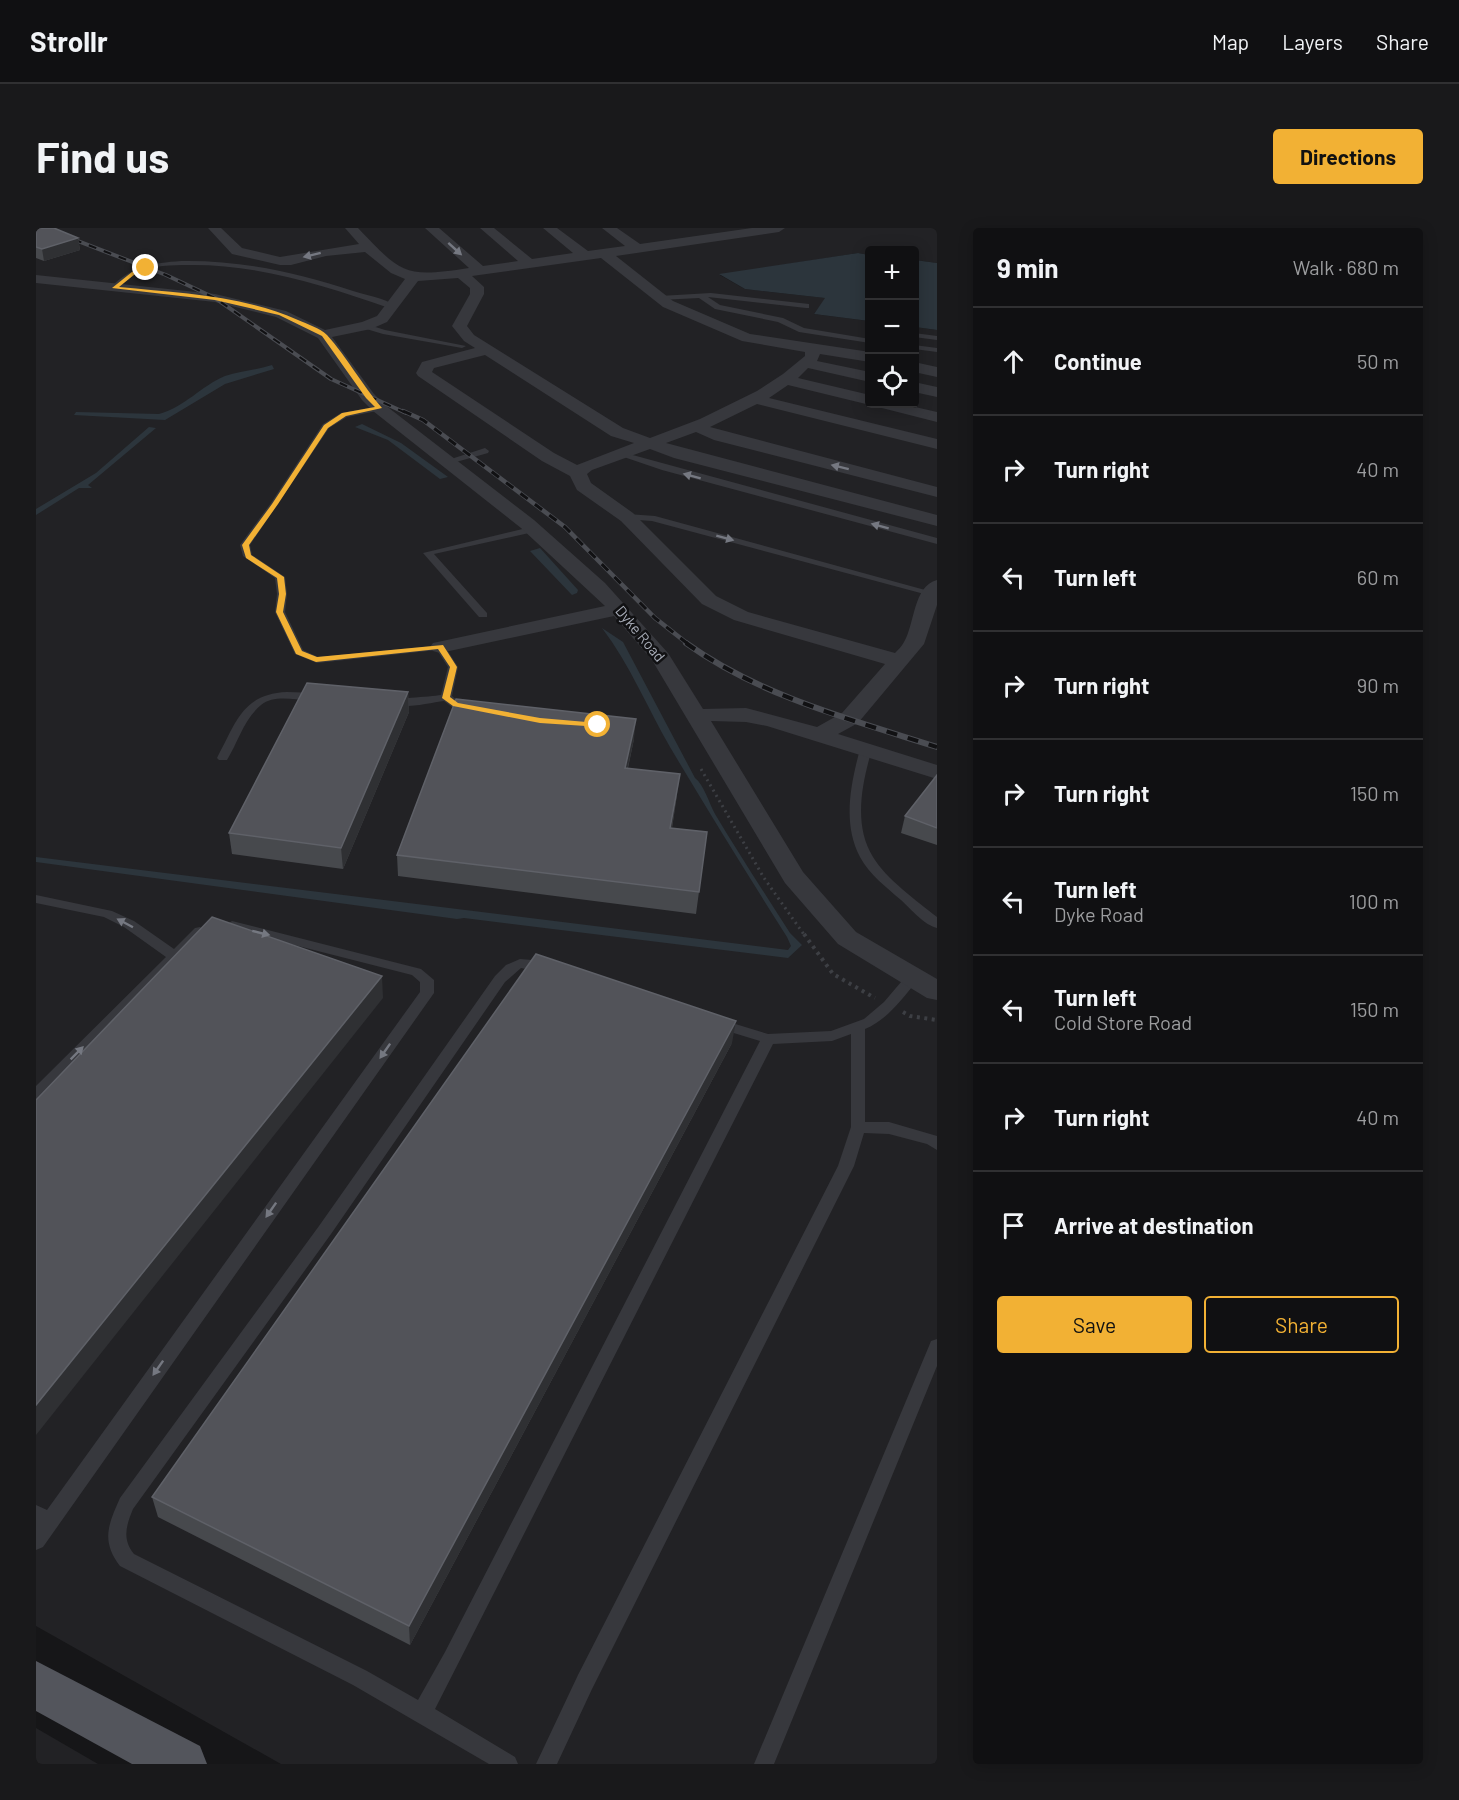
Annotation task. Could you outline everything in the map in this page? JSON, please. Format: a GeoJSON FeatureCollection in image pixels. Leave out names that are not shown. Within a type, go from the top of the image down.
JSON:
{"type":"FeatureCollection","features":[{"type":"Feature","properties":{"kind":"main road"},"geometry":{"type":"LineString","coordinates":[[36,1685],[182,1764]]}},
{"type":"Feature","properties":{"kind":"street"},"geometry":{"type":"LineString","coordinates":[[214,228],[237,251],[280,261],[291,261],[326,252],[370,247]]}},
{"type":"Feature","properties":{"kind":"street"},"geometry":{"type":"LineString","coordinates":[[351,228],[391,268],[414,277],[461,274],[690,241],[740,231],[779,228]]}},
{"type":"Feature","properties":{"kind":"street"},"geometry":{"type":"LineString","coordinates":[[431,228],[480,271]]}},
{"type":"Feature","properties":{"kind":"street"},"geometry":{"type":"LineString","coordinates":[[486,228],[529,264]]}},
{"type":"Feature","properties":{"kind":"street"},"geometry":{"type":"LineString","coordinates":[[549,228],[585,256]]}},
{"type":"Feature","properties":{"kind":"street"},"geometry":{"type":"LineString","coordinates":[[608,228],[637,248]]}},
{"type":"Feature","properties":{"kind":"street"},"geometry":{"type":"LineString","coordinates":[[671,228],[690,241]]}},
{"type":"Feature","properties":{"kind":"street"},"geometry":{"type":"LineString","coordinates":[[604,253],[681,312],[747,338],[814,354],[865,375]]}},
{"type":"Feature","properties":{"kind":"street"},"geometry":{"type":"LineString","coordinates":[[461,274],[477,287],[477,294],[459,326],[469,338],[617,432],[648,444],[937,521]]}},
{"type":"Feature","properties":{"kind":"street"},"geometry":{"type":"LineString","coordinates":[[36,279],[215,298],[281,314],[324,335],[366,326],[382,319],[414,277]]}},
{"type":"Feature","properties":{"kind":"street","name":"Dyke Road"},"geometry":{"type":"LineString","coordinates":[[324,335],[368,397],[379,408],[567,555],[620,609],[661,657],[794,877],[847,938],[937,991]]}},
{"type":"Feature","properties":{"kind":"street"},"geometry":{"type":"LineString","coordinates":[[487,350],[427,365],[424,373],[548,457],[578,473],[583,486],[627,517],[709,600],[741,616],[898,661]]}},
{"type":"Feature","properties":{"kind":"street"},"geometry":{"type":"LineString","coordinates":[[578,473],[586,466],[694,426],[755,399],[787,380],[814,354],[865,357]]}},
{"type":"Feature","properties":{"kind":"street"},"geometry":{"type":"LineString","coordinates":[[919,368],[937,372]]}},
{"type":"Feature","properties":{"kind":"street"},"geometry":{"type":"LineString","coordinates":[[787,380],[865,399]]}},
{"type":"Feature","properties":{"kind":"street"},"geometry":{"type":"LineString","coordinates":[[919,388],[937,393]]}},
{"type":"Feature","properties":{"kind":"street"},"geometry":{"type":"LineString","coordinates":[[755,399],[937,444]]}},
{"type":"Feature","properties":{"kind":"street"},"geometry":{"type":"LineString","coordinates":[[900,408],[937,417]]}},
{"type":"Feature","properties":{"kind":"street"},"geometry":{"type":"LineString","coordinates":[[694,426],[720,436],[937,492]]}},
{"type":"Feature","properties":{"kind":"street"},"geometry":{"type":"LineString","coordinates":[[820,735],[850,718],[914,644],[934,590]]}},
{"type":"Feature","properties":{"kind":"street"},"geometry":{"type":"LineString","coordinates":[[440,647],[620,609]]}},
{"type":"Feature","properties":{"kind":"street"},"geometry":{"type":"LineString","coordinates":[[695,716],[720,713],[746,714],[777,720],[937,772]]}},
{"type":"Feature","properties":{"kind":"lane"},"geometry":{"type":"LineString","coordinates":[[114,288],[133,273],[150,267],[187,263],[233,264],[260,267],[303,278],[392,306]]}},
{"type":"Feature","properties":{"kind":"lane"},"geometry":{"type":"LineString","coordinates":[[700,295],[718,306],[780,320],[802,330],[865,341]]}},
{"type":"Feature","properties":{"kind":"lane"},"geometry":{"type":"LineString","coordinates":[[660,298],[700,295],[739,296],[806,306]]}},
{"type":"Feature","properties":{"kind":"lane"},"geometry":{"type":"LineString","coordinates":[[366,326],[383,332],[462,346]]}},
{"type":"Feature","properties":{"kind":"lane"},"geometry":{"type":"LineString","coordinates":[[814,354],[831,336]]}},
{"type":"Feature","properties":{"kind":"lane"},"geometry":{"type":"LineString","coordinates":[[919,336],[937,338]]}},
{"type":"Feature","properties":{"kind":"lane"},"geometry":{"type":"LineString","coordinates":[[919,342],[937,344]]}},
{"type":"Feature","properties":{"kind":"lane"},"geometry":{"type":"LineString","coordinates":[[919,348],[937,350]]}},
{"type":"Feature","properties":{"kind":"lane"},"geometry":{"type":"LineString","coordinates":[[379,408],[344,415],[326,426],[245,545],[248,556],[280,577],[282,594],[280,612],[299,652],[316,660],[440,647],[453,667],[446,698]]}},
{"type":"Feature","properties":{"kind":"lane"},"geometry":{"type":"LineString","coordinates":[[449,461],[485,450]]}},
{"type":"Feature","properties":{"kind":"lane"},"geometry":{"type":"LineString","coordinates":[[621,453],[665,468],[937,541]]}},
{"type":"Feature","properties":{"kind":"lane"},"geometry":{"type":"LineString","coordinates":[[627,517],[652,518],[934,590]]}},
{"type":"Feature","properties":{"kind":"lane"},"geometry":{"type":"LineString","coordinates":[[483,615],[428,553],[535,529]]}},
{"type":"Feature","properties":{"kind":"lane"},"geometry":{"type":"LineString","coordinates":[[223,758],[246,717],[259,700],[281,695],[334,697]]}},
{"type":"Feature","properties":{"kind":"lane"},"geometry":{"type":"LineString","coordinates":[[378,701],[418,702],[446,698],[456,705],[486,710]]}},
{"type":"Feature","properties":{"kind":"lane"},"geometry":{"type":"LineString","coordinates":[[866,749],[857,781],[856,832],[867,859],[937,924]]}},
{"type":"Feature","properties":{"kind":"lane"},"geometry":{"type":"LineString","coordinates":[[36,899],[107,914],[129,924],[174,955]]}},
{"type":"Feature","properties":{"kind":"lane"},"geometry":{"type":"LineString","coordinates":[[36,1095],[174,955],[202,929],[213,925],[230,925],[416,972],[427,980],[427,993],[43,1517],[36,1541]]}},
{"type":"Feature","properties":{"kind":"lane"},"geometry":{"type":"LineString","coordinates":[[508,1764],[360,1678],[127,1560],[117,1549],[116,1527],[126,1504],[325,1230],[510,967],[522,963],[558,972]]}},
{"type":"Feature","properties":{"kind":"lane"},"geometry":{"type":"LineString","coordinates":[[702,1018],[768,1040],[832,1036],[869,1022],[912,978]]}},
{"type":"Feature","properties":{"kind":"lane"},"geometry":{"type":"LineString","coordinates":[[546,1764],[846,1166],[858,1127],[858,1026]]}},
{"type":"Feature","properties":{"kind":"lane"},"geometry":{"type":"LineString","coordinates":[[422,1713],[452,1659],[768,1040]]}},
{"type":"Feature","properties":{"kind":"lane"},"geometry":{"type":"LineString","coordinates":[[858,1127],[889,1128],[937,1144]]}},
{"type":"Feature","properties":{"kind":"lane"},"geometry":{"type":"LineString","coordinates":[[764,1764],[937,1346]]}},
{"type":"Feature","properties":{"kind":"shaded area"},"geometry":{"type":"Polygon","coordinates":[[[36,228],[937,228],[937,263],[919,261],[919,246],[865,246],[865,254],[858,253],[720,275],[745,289],[826,298],[814,314],[865,320],[865,408],[919,408],[919,328],[937,330],[937,1764],[281,1764],[36,1626],[36,228]]]}},
{"type":"Feature","properties":{"kind":"shaded area"},"geometry":{"type":"Polygon","coordinates":[[[858,253],[865,254],[865,320],[814,314],[825,298],[745,289],[719,274],[858,253]]]}},
{"type":"Feature","properties":{"kind":"shaded area"},"geometry":{"type":"Polygon","coordinates":[[[919,261],[937,263],[937,330],[919,328],[919,261]]]}},
{"type":"Feature","properties":{"kind":"shaded area"},"geometry":{"type":"Polygon","coordinates":[[[272,365],[274,369],[225,384],[165,420],[74,415],[76,412],[159,414],[177,407],[225,376],[272,365]]]}},
{"type":"Feature","properties":{"kind":"shaded area"},"geometry":{"type":"Polygon","coordinates":[[[362,424],[401,443],[448,477],[440,479],[388,440],[355,427],[362,424]]]}},
{"type":"Feature","properties":{"kind":"shaded area"},"geometry":{"type":"Polygon","coordinates":[[[149,427],[156,428],[88,485],[92,488],[79,488],[36,515],[36,509],[96,473],[149,427]]]}},
{"type":"Feature","properties":{"kind":"shaded area"},"geometry":{"type":"Polygon","coordinates":[[[540,548],[578,590],[577,593],[572,595],[530,551],[540,548]]]}},
{"type":"Feature","properties":{"kind":"shaded area"},"geometry":{"type":"Polygon","coordinates":[[[602,628],[623,642],[715,814],[790,933],[802,945],[788,958],[464,918],[457,919],[36,862],[36,857],[788,950],[791,946],[787,937],[684,771],[630,671],[602,628]]]}},
{"type":"Feature","properties":{"kind":"shaded area"},"geometry":{"type":"Polygon","coordinates":[[[36,1728],[98,1764],[36,1764],[36,1728]]]}},
{"type":"Feature","properties":{"kind":"building"},"geometry":{"type":"Polygon","coordinates":[[[36,228],[54,228],[78,238],[42,249],[36,247],[36,228]]]}},
{"type":"Feature","properties":{"kind":"building"},"geometry":{"type":"Polygon","coordinates":[[[307,683],[408,692],[341,848],[229,833],[307,683]]]}},
{"type":"Feature","properties":{"kind":"building"},"geometry":{"type":"Polygon","coordinates":[[[456,699],[636,719],[625,768],[680,774],[670,828],[707,832],[699,892],[397,855],[456,699]]]}},
{"type":"Feature","properties":{"kind":"building"},"geometry":{"type":"Polygon","coordinates":[[[937,775],[937,828],[905,816],[937,775]]]}},
{"type":"Feature","properties":{"kind":"building"},"geometry":{"type":"Polygon","coordinates":[[[212,917],[382,976],[36,1405],[36,1100],[212,917]]]}},
{"type":"Feature","properties":{"kind":"building"},"geometry":{"type":"Polygon","coordinates":[[[536,954],[736,1021],[409,1626],[152,1497],[536,954]]]}},
{"type":"Feature","properties":{"kind":"railway"},"geometry":{"type":"LineString","coordinates":[[44,228],[166,275],[215,298],[331,379],[406,413]]}},
{"type":"Feature","properties":{"kind":"railway"},"geometry":{"type":"LineString","coordinates":[[403,411],[423,420],[565,527],[655,618],[688,644]]}},
{"type":"Feature","properties":{"kind":"railway"},"geometry":{"type":"LineString","coordinates":[[686,643],[744,678],[807,705],[937,747]]}},
{"type":"Feature","properties":{"kind":"route"},"geometry":{"type":"LineString","coordinates":[[146,268],[133,273],[114,288],[215,298],[281,314],[324,335],[368,397],[379,408],[344,415],[326,426],[245,545],[248,556],[280,577],[282,594],[280,612],[299,652],[316,660],[440,647],[453,667],[446,698],[456,705],[540,720],[598,725]]}}]}
